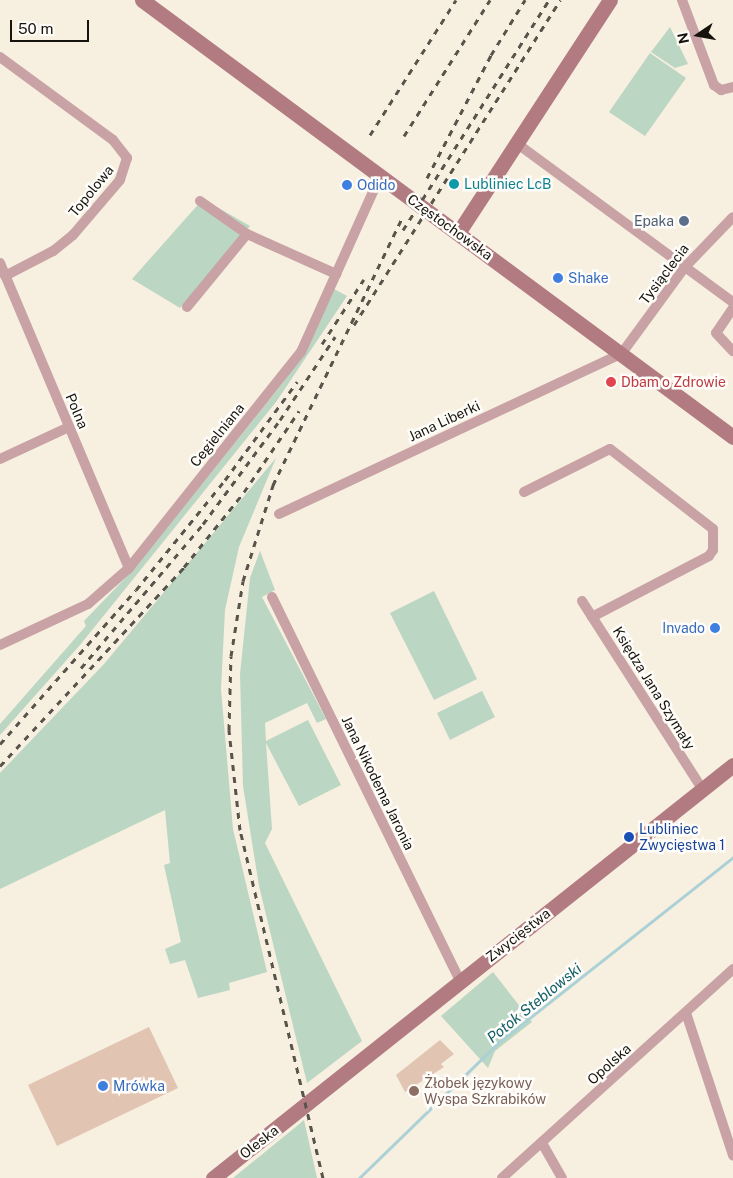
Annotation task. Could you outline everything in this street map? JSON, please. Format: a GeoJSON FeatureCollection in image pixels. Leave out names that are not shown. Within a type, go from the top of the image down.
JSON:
{"type":"FeatureCollection","features":[{"type":"Feature","properties":{"kind":"street","name":"Częstochowska"},"geometry":{"type":"LineString","coordinates":[[142,0],[622,353],[733,437]]}},
{"type":"Feature","properties":{"kind":"street"},"geometry":{"type":"LineString","coordinates":[[458,233],[519,145],[610,0]]}},
{"type":"Feature","properties":{"kind":"street"},"geometry":{"type":"LineString","coordinates":[[682,0],[714,85],[721,90],[733,87]]}},
{"type":"Feature","properties":{"kind":"street","name":"Topolowa"},"geometry":{"type":"LineString","coordinates":[[0,57],[113,140],[125,151],[127,163],[120,180],[73,235],[53,251],[4,278]]}},
{"type":"Feature","properties":{"kind":"street"},"geometry":{"type":"LineString","coordinates":[[519,145],[733,302]]}},
{"type":"Feature","properties":{"kind":"street","name":"Cegielniana"},"geometry":{"type":"LineString","coordinates":[[0,645],[88,604],[129,568],[295,360],[380,176]]}},
{"type":"Feature","properties":{"kind":"street"},"geometry":{"type":"LineString","coordinates":[[200,201],[247,234],[336,274]]}},
{"type":"Feature","properties":{"kind":"street","name":"Tysiąclecia"},"geometry":{"type":"LineString","coordinates":[[622,353],[685,266],[733,217]]}},
{"type":"Feature","properties":{"kind":"street"},"geometry":{"type":"LineString","coordinates":[[187,307],[247,234]]}},
{"type":"Feature","properties":{"kind":"street","name":"Polna"},"geometry":{"type":"LineString","coordinates":[[0,263],[4,278],[129,568]]}},
{"type":"Feature","properties":{"kind":"street"},"geometry":{"type":"LineString","coordinates":[[733,308],[716,333],[733,351]]}},
{"type":"Feature","properties":{"kind":"street","name":"Jana Liberki"},"geometry":{"type":"LineString","coordinates":[[279,514],[622,353]]}},
{"type":"Feature","properties":{"kind":"street"},"geometry":{"type":"LineString","coordinates":[[0,460],[69,427]]}},
{"type":"Feature","properties":{"kind":"street"},"geometry":{"type":"LineString","coordinates":[[524,492],[610,449],[713,529],[713,550],[709,556],[592,617]]}},
{"type":"Feature","properties":{"kind":"street","name":"Jana Nikodema Jaronia"},"geometry":{"type":"LineString","coordinates":[[272,597],[460,981]]}},
{"type":"Feature","properties":{"kind":"street","name":"Księdza Jana Szymały"},"geometry":{"type":"LineString","coordinates":[[582,602],[702,789]]}},
{"type":"Feature","properties":{"kind":"street","name":"Zwycięstwa"},"geometry":{"type":"LineString","coordinates":[[305,1106],[733,766]]}},
{"type":"Feature","properties":{"kind":"street","name":"Opolska"},"geometry":{"type":"LineString","coordinates":[[502,1178],[733,969]]}},
{"type":"Feature","properties":{"kind":"street"},"geometry":{"type":"LineString","coordinates":[[686,1012],[733,1155]]}},
{"type":"Feature","properties":{"kind":"street","name":"Oleska"},"geometry":{"type":"LineString","coordinates":[[213,1178],[305,1106]]}},
{"type":"Feature","properties":{"kind":"street"},"geometry":{"type":"LineString","coordinates":[[542,1143],[562,1178]]}},
{"type":"Feature","properties":{"kind":"green space"},"geometry":{"type":"Polygon","coordinates":[[[670,27],[688,64],[675,68],[651,52],[670,27]]]}},
{"type":"Feature","properties":{"kind":"green space"},"geometry":{"type":"Polygon","coordinates":[[[650,53],[686,78],[645,136],[609,112],[650,53]]]}},
{"type":"Feature","properties":{"kind":"green space"},"geometry":{"type":"Polygon","coordinates":[[[203,199],[250,226],[180,308],[132,279],[203,199]]]}},
{"type":"Feature","properties":{"kind":"green space"},"geometry":{"type":"Polygon","coordinates":[[[334,289],[347,296],[276,402],[80,645],[0,735],[0,724],[86,626],[84,621],[134,569],[282,384],[308,347],[334,289]]]}},
{"type":"Feature","properties":{"kind":"green space"},"geometry":{"type":"Polygon","coordinates":[[[276,458],[239,547],[225,610],[221,689],[233,829],[267,972],[229,983],[230,990],[198,998],[185,960],[170,964],[165,949],[181,942],[164,865],[170,863],[165,810],[0,889],[0,773],[104,664],[276,458]]]}},
{"type":"Feature","properties":{"kind":"green space"},"geometry":{"type":"Polygon","coordinates":[[[260,551],[275,590],[262,597],[326,719],[317,723],[307,703],[265,723],[266,741],[308,720],[341,785],[299,806],[266,743],[272,829],[265,843],[362,1041],[307,1083],[259,886],[243,786],[240,674],[250,578],[260,551]]]}},
{"type":"Feature","properties":{"kind":"green space"},"geometry":{"type":"Polygon","coordinates":[[[434,591],[477,679],[434,700],[390,613],[434,591]]]}},
{"type":"Feature","properties":{"kind":"green space"},"geometry":{"type":"Polygon","coordinates":[[[482,691],[495,717],[450,740],[437,713],[482,691]]]}},
{"type":"Feature","properties":{"kind":"green space"},"geometry":{"type":"Polygon","coordinates":[[[493,972],[532,1022],[495,1051],[488,1068],[441,1016],[493,972]]]}},
{"type":"Feature","properties":{"kind":"green space"},"geometry":{"type":"Polygon","coordinates":[[[304,1120],[317,1178],[233,1178],[292,1130],[304,1120]]]}},
{"type":"Feature","properties":{"kind":"building","name":"Mrówka"},"geometry":{"type":"Polygon","coordinates":[[[149,1027],[178,1088],[57,1146],[28,1085],[149,1027]]]}},
{"type":"Feature","properties":{"kind":"building","name":"Żłobek językowy Wyspa Szkrabików"},"geometry":{"type":"Polygon","coordinates":[[[440,1040],[454,1054],[441,1064],[444,1067],[405,1092],[396,1075],[440,1040]]]}},
{"type":"Feature","properties":{"kind":"waterway","name":"Potok Steblowski"},"geometry":{"type":"LineString","coordinates":[[359,1178],[499,1042],[733,857]]}},
{"type":"Feature","properties":{"kind":"railway"},"geometry":{"type":"LineString","coordinates":[[370,135],[456,0]]}},
{"type":"Feature","properties":{"kind":"railway"},"geometry":{"type":"LineString","coordinates":[[404,136],[490,0]]}},
{"type":"Feature","properties":{"kind":"railway"},"geometry":{"type":"LineString","coordinates":[[427,178],[491,55],[525,0]]}},
{"type":"Feature","properties":{"kind":"railway"},"geometry":{"type":"LineString","coordinates":[[403,230],[549,0]]}},
{"type":"Feature","properties":{"kind":"railway"},"geometry":{"type":"LineString","coordinates":[[354,325],[560,0]]}},
{"type":"Feature","properties":{"kind":"railway"},"geometry":{"type":"LineString","coordinates":[[323,1178],[240,830],[229,730],[231,656],[243,581],[273,485],[403,216]]}},
{"type":"Feature","properties":{"kind":"railway"},"geometry":{"type":"LineString","coordinates":[[322,344],[364,279]]}},
{"type":"Feature","properties":{"kind":"railway"},"geometry":{"type":"LineString","coordinates":[[81,668],[203,524],[280,420],[335,337]]}},
{"type":"Feature","properties":{"kind":"railway"},"geometry":{"type":"LineString","coordinates":[[0,744],[136,590],[225,480],[297,382]]}},
{"type":"Feature","properties":{"kind":"railway"},"geometry":{"type":"LineString","coordinates":[[0,766],[184,567],[244,492],[299,411]]}},
{"type":"Feature","properties":{"kind":"place","name":"Lubliniec LcB"},"geometry":{"type":"Point","coordinates":[454,184]}},
{"type":"Feature","properties":{"kind":"place","name":"Odido"},"geometry":{"type":"Point","coordinates":[347,185]}},
{"type":"Feature","properties":{"kind":"place","name":"Epaka"},"geometry":{"type":"Point","coordinates":[684,221]}},
{"type":"Feature","properties":{"kind":"place","name":"Shake"},"geometry":{"type":"Point","coordinates":[558,278]}},
{"type":"Feature","properties":{"kind":"place","name":"Dbam o Zdrowie"},"geometry":{"type":"Point","coordinates":[611,382]}},
{"type":"Feature","properties":{"kind":"place","name":"Invado"},"geometry":{"type":"Point","coordinates":[715,628]}},
{"type":"Feature","properties":{"kind":"place","name":"Lubliniec Zwycięstwa 1"},"geometry":{"type":"Point","coordinates":[629,837]}},
{"type":"Feature","properties":{"kind":"place","name":"Mrówka"},"geometry":{"type":"Point","coordinates":[103,1086]}},
{"type":"Feature","properties":{"kind":"place","name":"Żłobek językowy Wyspa Szkrabików"},"geometry":{"type":"Point","coordinates":[414,1091]}}]}
